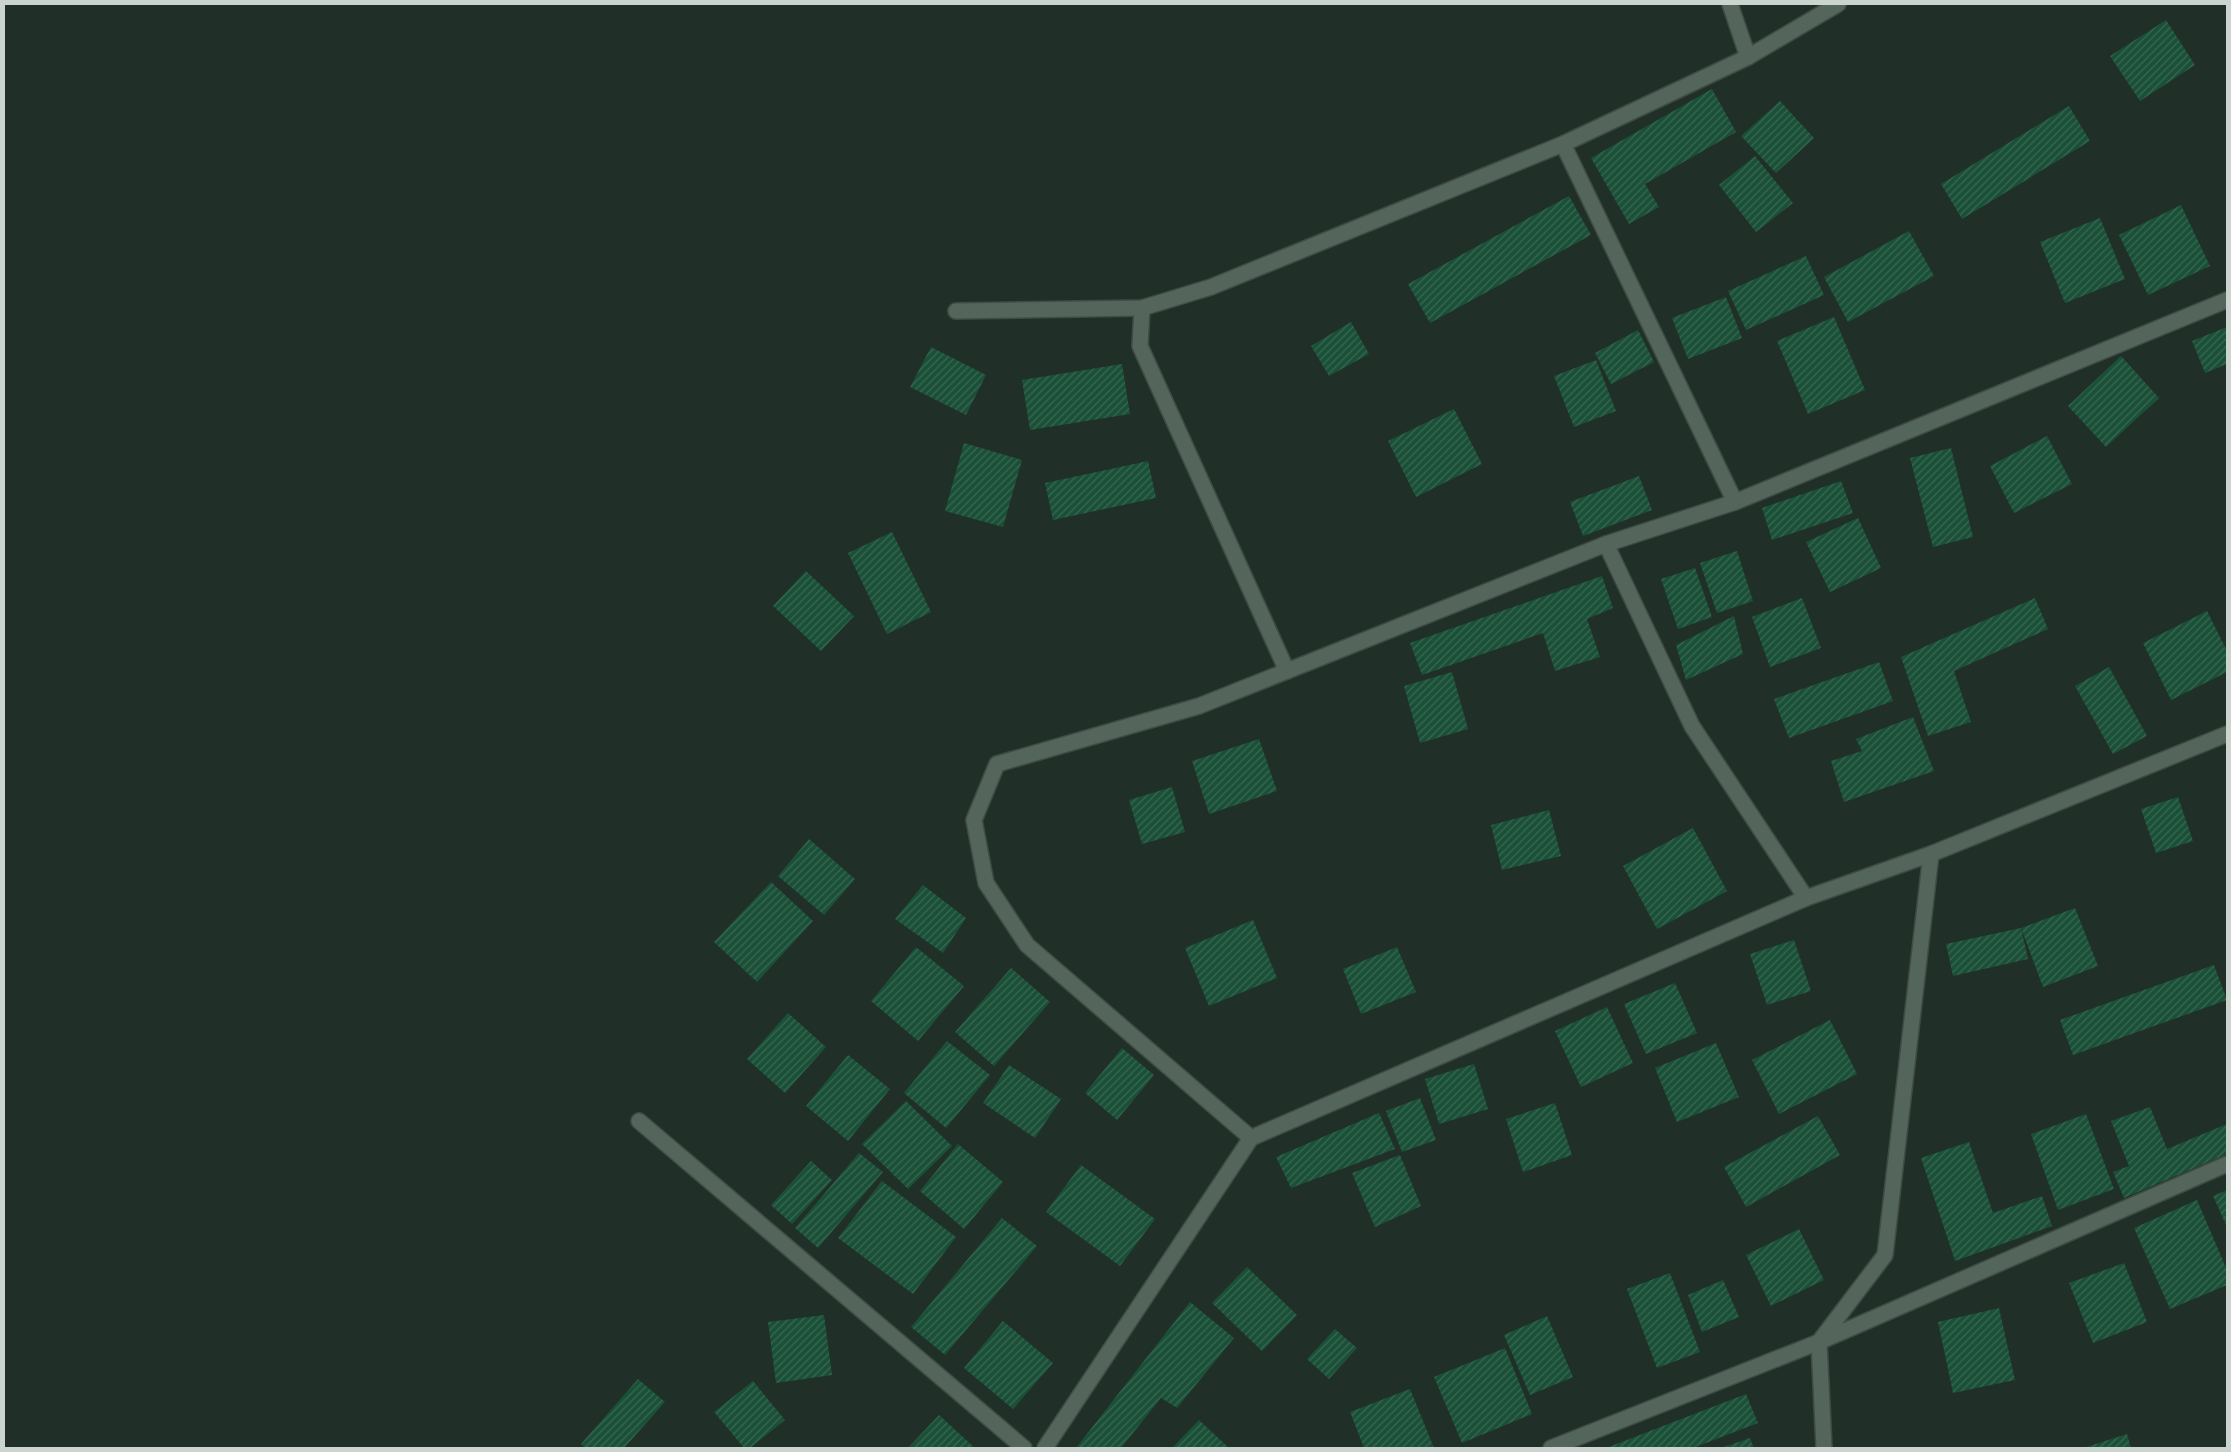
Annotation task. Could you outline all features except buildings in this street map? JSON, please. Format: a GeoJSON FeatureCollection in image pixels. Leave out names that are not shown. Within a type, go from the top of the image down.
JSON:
{"type":"FeatureCollection","features":[{"type":"Feature","properties":{"kind":"street"},"geometry":{"type":"LineString","coordinates":[[1730,4],[1748,57]]}},
{"type":"Feature","properties":{"kind":"street"},"geometry":{"type":"LineString","coordinates":[[956,311],[1142,308],[1211,287],[1563,144],[1748,57],[1838,4]]}},
{"type":"Feature","properties":{"kind":"street"},"geometry":{"type":"LineString","coordinates":[[1563,144],[1735,502]]}},
{"type":"Feature","properties":{"kind":"street"},"geometry":{"type":"LineString","coordinates":[[1250,1138],[1027,945],[986,883],[974,820],[997,764],[1199,706],[1606,544],[1735,502],[2227,300]]}},
{"type":"Feature","properties":{"kind":"street"},"geometry":{"type":"LineString","coordinates":[[1142,308],[1140,346],[1287,671]]}},
{"type":"Feature","properties":{"kind":"street"},"geometry":{"type":"LineString","coordinates":[[1606,544],[1692,726],[1806,898]]}},
{"type":"Feature","properties":{"kind":"street"},"geometry":{"type":"LineString","coordinates":[[1044,1448],[1250,1138],[1806,898],[1931,854],[2227,734]]}},
{"type":"Feature","properties":{"kind":"street"},"geometry":{"type":"LineString","coordinates":[[1824,1448],[1819,1342],[1885,1255],[1931,854]]}},
{"type":"Feature","properties":{"kind":"street"},"geometry":{"type":"LineString","coordinates":[[639,1121],[1024,1448]]}},
{"type":"Feature","properties":{"kind":"street"},"geometry":{"type":"LineString","coordinates":[[1551,1448],[1819,1342],[2227,1164]]}}]}
